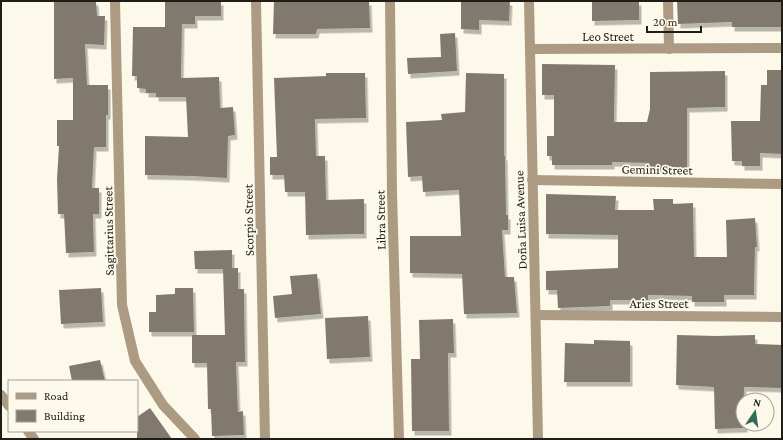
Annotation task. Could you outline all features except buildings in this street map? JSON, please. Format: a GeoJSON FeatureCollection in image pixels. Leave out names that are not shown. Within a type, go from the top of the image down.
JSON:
{"type":"FeatureCollection","features":[{"type":"Feature","properties":{"kind":"street","name":"Sagittarius Street"},"geometry":{"type":"LineString","coordinates":[[115,1],[122,305],[135,361],[163,405],[195,439]]}},
{"type":"Feature","properties":{"kind":"street","name":"Scorpio Street"},"geometry":{"type":"LineString","coordinates":[[256,1],[265,439]]}},
{"type":"Feature","properties":{"kind":"street","name":"Libra Street"},"geometry":{"type":"LineString","coordinates":[[390,1],[392,186],[399,439]]}},
{"type":"Feature","properties":{"kind":"street","name":"Doña Luisa Avenue"},"geometry":{"type":"LineString","coordinates":[[529,1],[538,439]]}},
{"type":"Feature","properties":{"kind":"street"},"geometry":{"type":"LineString","coordinates":[[668,1],[669,48]]}},
{"type":"Feature","properties":{"kind":"street","name":"Leo Street"},"geometry":{"type":"LineString","coordinates":[[530,49],[782,48]]}},
{"type":"Feature","properties":{"kind":"street","name":"Gemini Street"},"geometry":{"type":"LineString","coordinates":[[532,180],[782,184]]}},
{"type":"Feature","properties":{"kind":"street","name":"Aries Street"},"geometry":{"type":"LineString","coordinates":[[536,315],[782,317]]}},
{"type":"Feature","properties":{"kind":"street"},"geometry":{"type":"LineString","coordinates":[[1,395],[8,405]]}}]}
